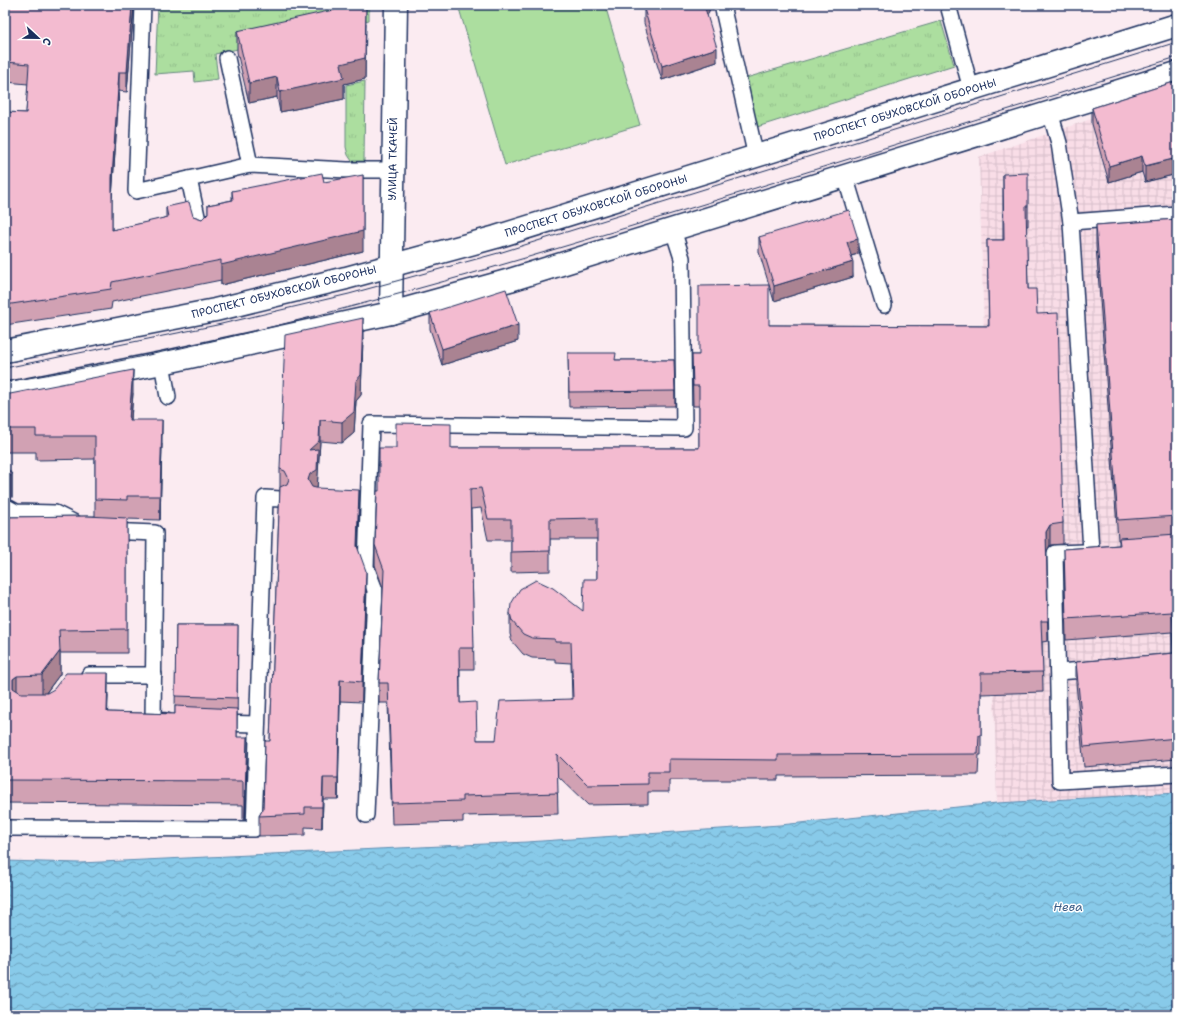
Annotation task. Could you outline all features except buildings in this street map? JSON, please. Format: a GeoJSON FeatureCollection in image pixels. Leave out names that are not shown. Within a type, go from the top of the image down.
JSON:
{"type":"FeatureCollection","features":[{"type":"Feature","properties":{"kind":"main road","name":"УЛИЦА ТКАЧЕЙ"},"geometry":{"type":"LineString","coordinates":[[391,313],[396,5]]}},
{"type":"Feature","properties":{"kind":"main road","name":"ПРОСПЕКТ ОБУХОВСКОЙ ОБОРОНЫ"},"geometry":{"type":"LineString","coordinates":[[5,351],[215,310],[392,266],[496,237],[1177,25]]}},
{"type":"Feature","properties":{"kind":"main road"},"geometry":{"type":"LineString","coordinates":[[5,394],[162,363],[391,313],[510,280],[1177,73]]}},
{"type":"Feature","properties":{"kind":"lane"},"geometry":{"type":"LineString","coordinates":[[143,5],[136,191],[250,165],[347,170],[393,170]]}},
{"type":"Feature","properties":{"kind":"lane"},"geometry":{"type":"LineString","coordinates":[[722,5],[756,157]]}},
{"type":"Feature","properties":{"kind":"lane"},"geometry":{"type":"LineString","coordinates":[[948,5],[971,89]]}},
{"type":"Feature","properties":{"kind":"lane"},"geometry":{"type":"LineString","coordinates":[[227,58],[250,165]]}},
{"type":"Feature","properties":{"kind":"lane"},"geometry":{"type":"LineString","coordinates":[[1050,112],[1060,143],[1071,222],[1092,551]]}},
{"type":"Feature","properties":{"kind":"lane"},"geometry":{"type":"LineString","coordinates":[[845,176],[884,305]]}},
{"type":"Feature","properties":{"kind":"lane"},"geometry":{"type":"LineString","coordinates":[[189,179],[200,230]]}},
{"type":"Feature","properties":{"kind":"lane"},"geometry":{"type":"LineString","coordinates":[[1071,222],[1177,214]]}},
{"type":"Feature","properties":{"kind":"lane"},"geometry":{"type":"LineString","coordinates":[[366,815],[375,590],[366,567],[360,501],[371,424],[684,428],[682,258],[673,230]]}},
{"type":"Feature","properties":{"kind":"lane"},"geometry":{"type":"LineString","coordinates":[[162,363],[168,396]]}},
{"type":"Feature","properties":{"kind":"lane"},"geometry":{"type":"LineString","coordinates":[[5,828],[254,828],[265,498],[280,499]]}},
{"type":"Feature","properties":{"kind":"lane"},"geometry":{"type":"LineString","coordinates":[[5,506],[16,512],[55,513],[90,531],[155,533],[154,720],[184,722]]}},
{"type":"Feature","properties":{"kind":"lane"},"geometry":{"type":"LineString","coordinates":[[1107,550],[1055,553],[1060,781],[1177,774]]}},
{"type":"Feature","properties":{"kind":"lane"},"geometry":{"type":"LineString","coordinates":[[1058,672],[1112,668]]}},
{"type":"Feature","properties":{"kind":"lane"},"geometry":{"type":"LineString","coordinates":[[78,675],[154,675]]}},
{"type":"Feature","properties":{"kind":"lane"},"geometry":{"type":"LineString","coordinates":[[199,722],[258,724]]}},
{"type":"Feature","properties":{"kind":"shaded area"},"geometry":{"type":"Polygon","coordinates":[[[1177,90],[1177,793],[997,803],[979,157],[1177,90]]]}},
{"type":"Feature","properties":{"kind":"green space"},"geometry":{"type":"Polygon","coordinates":[[[158,5],[369,5],[369,20],[215,54],[218,79],[195,82],[194,71],[155,74],[158,5]]]}},
{"type":"Feature","properties":{"kind":"green space"},"geometry":{"type":"Polygon","coordinates":[[[458,5],[605,5],[640,125],[505,165],[458,5]]]}},
{"type":"Feature","properties":{"kind":"green space"},"geometry":{"type":"Polygon","coordinates":[[[941,21],[954,65],[757,127],[746,78],[941,21]]]}},
{"type":"Feature","properties":{"kind":"green space"},"geometry":{"type":"Polygon","coordinates":[[[365,81],[364,161],[352,161],[348,155],[346,147],[346,85],[365,81]]]}},
{"type":"Feature","properties":{"kind":"water","name":"Нева"},"geometry":{"type":"Polygon","coordinates":[[[1177,793],[1177,1015],[5,1015],[5,861],[80,863],[527,842],[780,825],[997,803],[1177,793]]]}},
{"type":"Feature","properties":{"kind":"tram line"},"geometry":{"type":"LineString","coordinates":[[5,368],[217,325],[349,294],[502,252],[1177,42]]}},
{"type":"Feature","properties":{"kind":"tram line"},"geometry":{"type":"LineString","coordinates":[[5,382],[183,348],[358,305],[531,256],[704,204],[1177,57]]}}]}
